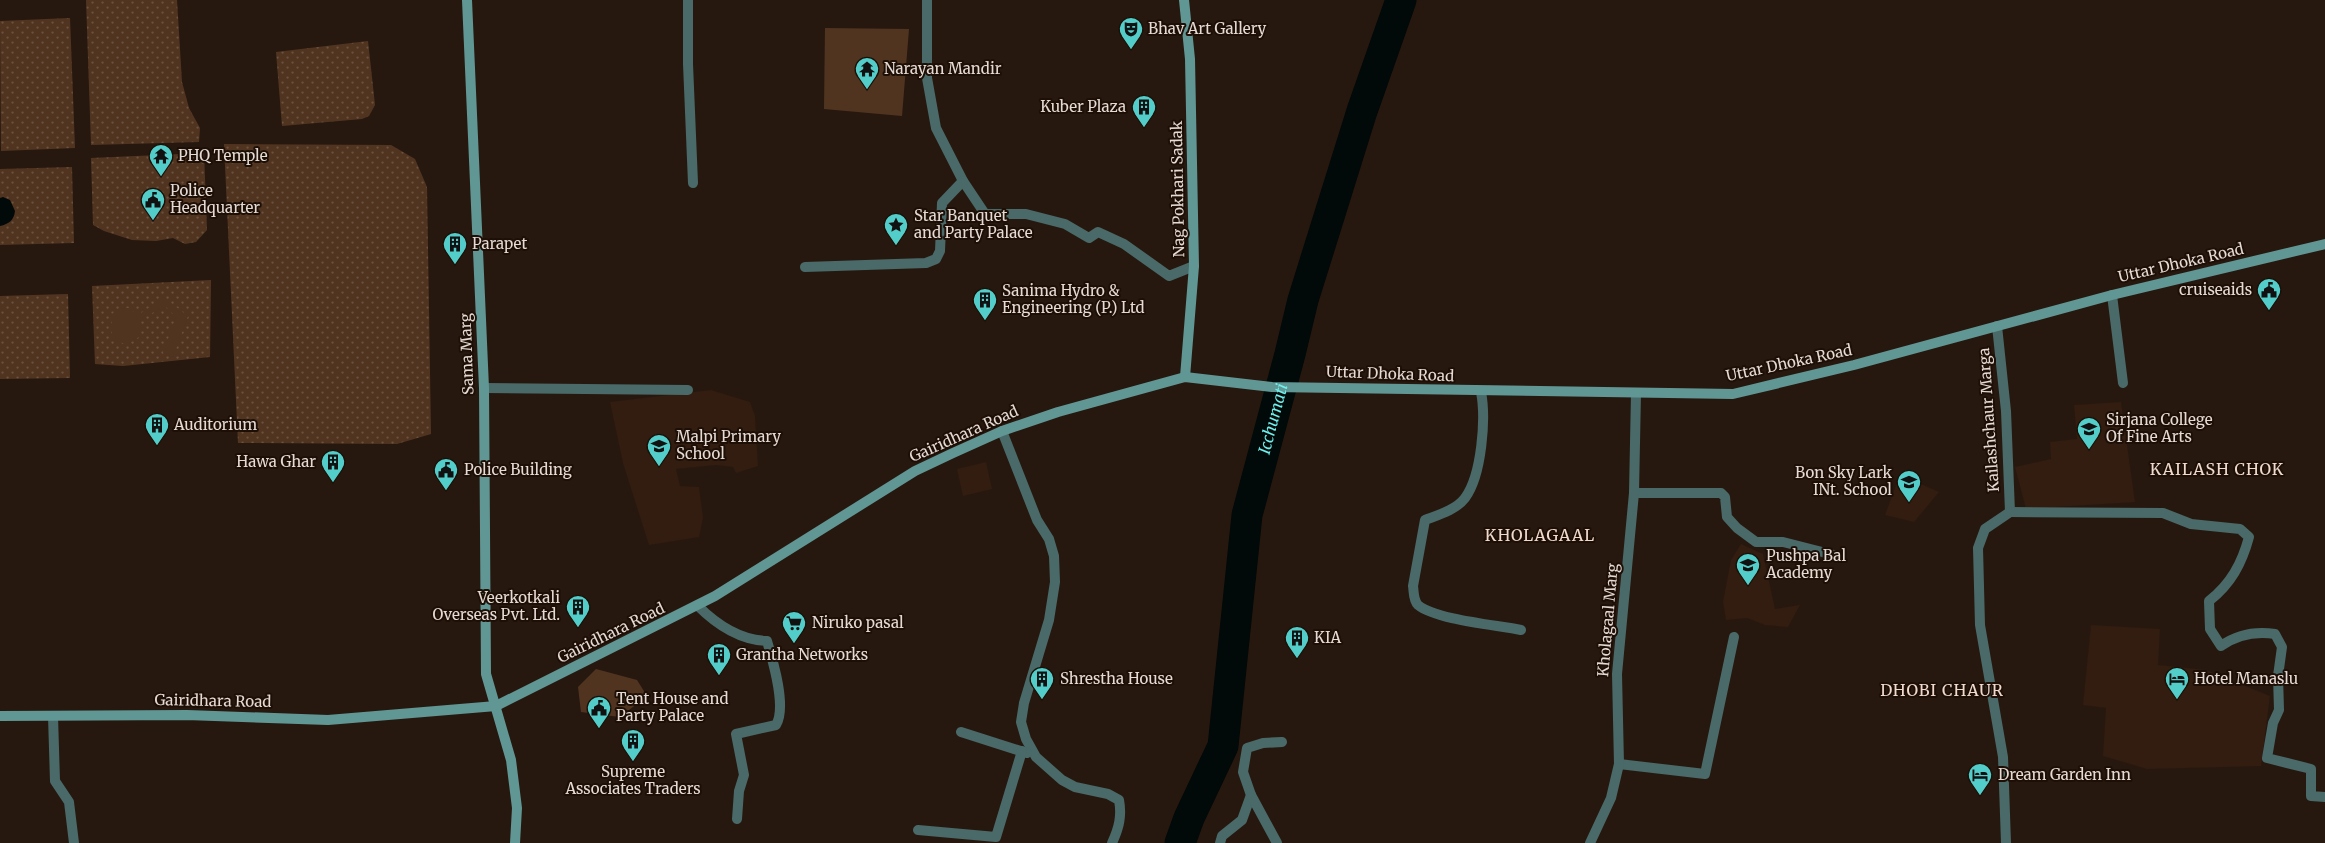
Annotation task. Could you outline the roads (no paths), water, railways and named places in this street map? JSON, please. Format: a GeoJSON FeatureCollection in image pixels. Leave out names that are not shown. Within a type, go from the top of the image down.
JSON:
{"type":"FeatureCollection","features":[{"type":"Feature","properties":{"kind":"main road","name":"Sama Marg"},"geometry":{"type":"LineString","coordinates":[[467,0],[484,388],[486,674],[511,760],[517,808],[514,843]]}},
{"type":"Feature","properties":{"kind":"main road","name":"Nag Pokhari Sadak"},"geometry":{"type":"LineString","coordinates":[[1184,0],[1190,59],[1194,266],[1185,377]]}},
{"type":"Feature","properties":{"kind":"main road","name":"Uttar Dhoka Road"},"geometry":{"type":"LineString","coordinates":[[1185,377],[1272,387],[1481,392],[1525,390],[1733,394],[1854,365],[2112,295],[2325,244]]}},
{"type":"Feature","properties":{"kind":"main road","name":"Gairidhara Road"},"geometry":{"type":"LineString","coordinates":[[0,716],[196,715],[328,720],[496,706],[698,606],[915,471],[1002,431],[1078,405],[1185,377]]}},
{"type":"Feature","properties":{"kind":"street"},"geometry":{"type":"LineString","coordinates":[[688,0],[688,64],[693,184]]}},
{"type":"Feature","properties":{"kind":"street"},"geometry":{"type":"LineString","coordinates":[[927,0],[927,78],[936,128],[963,181],[984,214],[1026,214],[1066,224],[1089,238],[1098,232],[1124,244],[1169,276],[1194,266]]}},
{"type":"Feature","properties":{"kind":"street"},"geometry":{"type":"LineString","coordinates":[[805,267],[926,263],[936,260],[940,251],[942,203],[963,181]]}},
{"type":"Feature","properties":{"kind":"street"},"geometry":{"type":"LineString","coordinates":[[2112,295],[2123,383]]}},
{"type":"Feature","properties":{"kind":"street","name":"Kailashchaur Marga"},"geometry":{"type":"LineString","coordinates":[[1997,326],[2006,411],[2010,512]]}},
{"type":"Feature","properties":{"kind":"street"},"geometry":{"type":"LineString","coordinates":[[484,388],[688,390]]}},
{"type":"Feature","properties":{"kind":"street"},"geometry":{"type":"LineString","coordinates":[[1481,392],[1483,401],[1481,444],[1474,477],[1465,497],[1458,504],[1425,520],[1413,586],[1414,597],[1418,604],[1443,616],[1521,630]]}},
{"type":"Feature","properties":{"kind":"street","name":"Kholagaal Marg"},"geometry":{"type":"LineString","coordinates":[[1590,843],[1611,798],[1619,764],[1617,674],[1634,493],[1636,393]]}},
{"type":"Feature","properties":{"kind":"street"},"geometry":{"type":"LineString","coordinates":[[1002,431],[1037,520],[1049,539],[1054,556],[1055,582],[1049,620],[1024,703],[1022,722],[1026,739],[1036,757]]}},
{"type":"Feature","properties":{"kind":"street"},"geometry":{"type":"LineString","coordinates":[[1634,493],[1721,493],[1725,497],[1727,517],[1737,528],[1756,542],[1783,542],[1834,555]]}},
{"type":"Feature","properties":{"kind":"street"},"geometry":{"type":"LineString","coordinates":[[2006,843],[2003,757],[1980,625],[1978,548],[1985,529],[2010,512],[2163,513],[2191,524],[2240,529],[2249,537],[2243,559],[2223,590],[2209,601],[2210,629],[2221,646],[2230,640],[2258,631],[2275,634],[2282,647],[2278,676],[2279,710],[2273,723],[2267,758],[2311,769],[2311,796],[2325,797]]}},
{"type":"Feature","properties":{"kind":"street"},"geometry":{"type":"LineString","coordinates":[[698,606],[715,623],[738,635],[757,641],[768,641],[775,668],[781,717],[776,725],[736,734],[744,774],[739,791],[737,819]]}},
{"type":"Feature","properties":{"kind":"street"},"geometry":{"type":"LineString","coordinates":[[1619,764],[1705,774],[1734,637]]}},
{"type":"Feature","properties":{"kind":"street"},"geometry":{"type":"LineString","coordinates":[[53,716],[55,781],[69,802],[74,843]]}},
{"type":"Feature","properties":{"kind":"street"},"geometry":{"type":"LineString","coordinates":[[961,732],[1036,757],[1069,784],[1108,794],[1119,800],[1121,811],[1119,828],[1112,843]]}},
{"type":"Feature","properties":{"kind":"street"},"geometry":{"type":"LineString","coordinates":[[1277,843],[1251,795],[1243,772],[1247,748],[1263,743],[1282,742]]}},
{"type":"Feature","properties":{"kind":"street"},"geometry":{"type":"LineString","coordinates":[[918,830],[996,837],[1022,751]]}},
{"type":"Feature","properties":{"kind":"street"},"geometry":{"type":"LineString","coordinates":[[1220,843],[1222,836],[1242,820],[1251,795]]}},
{"type":"Feature","properties":{"kind":"waterway","name":"Icchumati"},"geometry":{"type":"LineString","coordinates":[[1180,843],[1189,818],[1223,746],[1247,515],[1303,300],[1362,111],[1401,0]]}},
{"type":"Feature","properties":{"kind":"place","name":"Bhav Art Gallery"},"geometry":{"type":"Point","coordinates":[1131,50]}},
{"type":"Feature","properties":{"kind":"place","name":"Narayan Mandir"},"geometry":{"type":"Point","coordinates":[867,90]}},
{"type":"Feature","properties":{"kind":"place","name":"Kuber Plaza"},"geometry":{"type":"Point","coordinates":[1144,128]}},
{"type":"Feature","properties":{"kind":"place","name":"PHQ Temple"},"geometry":{"type":"Point","coordinates":[161,177]}},
{"type":"Feature","properties":{"kind":"place","name":"Police Headquarter"},"geometry":{"type":"Point","coordinates":[153,221]}},
{"type":"Feature","properties":{"kind":"place","name":"Star Banquet and Party Palace"},"geometry":{"type":"Point","coordinates":[896,246]}},
{"type":"Feature","properties":{"kind":"place","name":"Parapet"},"geometry":{"type":"Point","coordinates":[455,265]}},
{"type":"Feature","properties":{"kind":"place","name":"cruiseaids"},"geometry":{"type":"Point","coordinates":[2269,311]}},
{"type":"Feature","properties":{"kind":"place","name":"Sanima Hydro & Engineering (P.) Ltd"},"geometry":{"type":"Point","coordinates":[985,321]}},
{"type":"Feature","properties":{"kind":"place","name":"Auditorium"},"geometry":{"type":"Point","coordinates":[157,446]}},
{"type":"Feature","properties":{"kind":"place","name":"Sirjana College Of Fine Arts"},"geometry":{"type":"Point","coordinates":[2089,450]}},
{"type":"Feature","properties":{"kind":"place","name":"Malpi Primary School"},"geometry":{"type":"Point","coordinates":[659,467]}},
{"type":"Feature","properties":{"kind":"place","name":"Hawa Ghar"},"geometry":{"type":"Point","coordinates":[333,483]}},
{"type":"Feature","properties":{"kind":"place","name":"Police Building"},"geometry":{"type":"Point","coordinates":[446,491]}},
{"type":"Feature","properties":{"kind":"place","name":"Bon Sky Lark INt. School"},"geometry":{"type":"Point","coordinates":[1909,503]}},
{"type":"Feature","properties":{"kind":"place","name":"Pushpa Bal Academy"},"geometry":{"type":"Point","coordinates":[1748,586]}},
{"type":"Feature","properties":{"kind":"place","name":"Veerkotkali Overseas Pvt. Ltd."},"geometry":{"type":"Point","coordinates":[578,628]}},
{"type":"Feature","properties":{"kind":"place","name":"Niruko pasal"},"geometry":{"type":"Point","coordinates":[794,644]}},
{"type":"Feature","properties":{"kind":"place","name":"KIA"},"geometry":{"type":"Point","coordinates":[1297,659]}},
{"type":"Feature","properties":{"kind":"place","name":"Grantha Networks"},"geometry":{"type":"Point","coordinates":[719,676]}},
{"type":"Feature","properties":{"kind":"place","name":"Shrestha House"},"geometry":{"type":"Point","coordinates":[1042,700]}},
{"type":"Feature","properties":{"kind":"place","name":"Hotel Manaslu"},"geometry":{"type":"Point","coordinates":[2177,700]}},
{"type":"Feature","properties":{"kind":"place","name":"Tent House and Party Palace"},"geometry":{"type":"Point","coordinates":[599,729]}},
{"type":"Feature","properties":{"kind":"place","name":"Supreme Associates Traders"},"geometry":{"type":"Point","coordinates":[633,762]}},
{"type":"Feature","properties":{"kind":"place","name":"Dream Garden Inn"},"geometry":{"type":"Point","coordinates":[1980,796]}},
{"type":"Feature","properties":{"kind":"district","name":"KAILASH CHOK"},"geometry":{"type":"Point","coordinates":[2217,469]}},
{"type":"Feature","properties":{"kind":"district","name":"KHOLAGAAL"},"geometry":{"type":"Point","coordinates":[1540,535]}},
{"type":"Feature","properties":{"kind":"district","name":"DHOBI CHAUR"},"geometry":{"type":"Point","coordinates":[1942,690]}}]}
